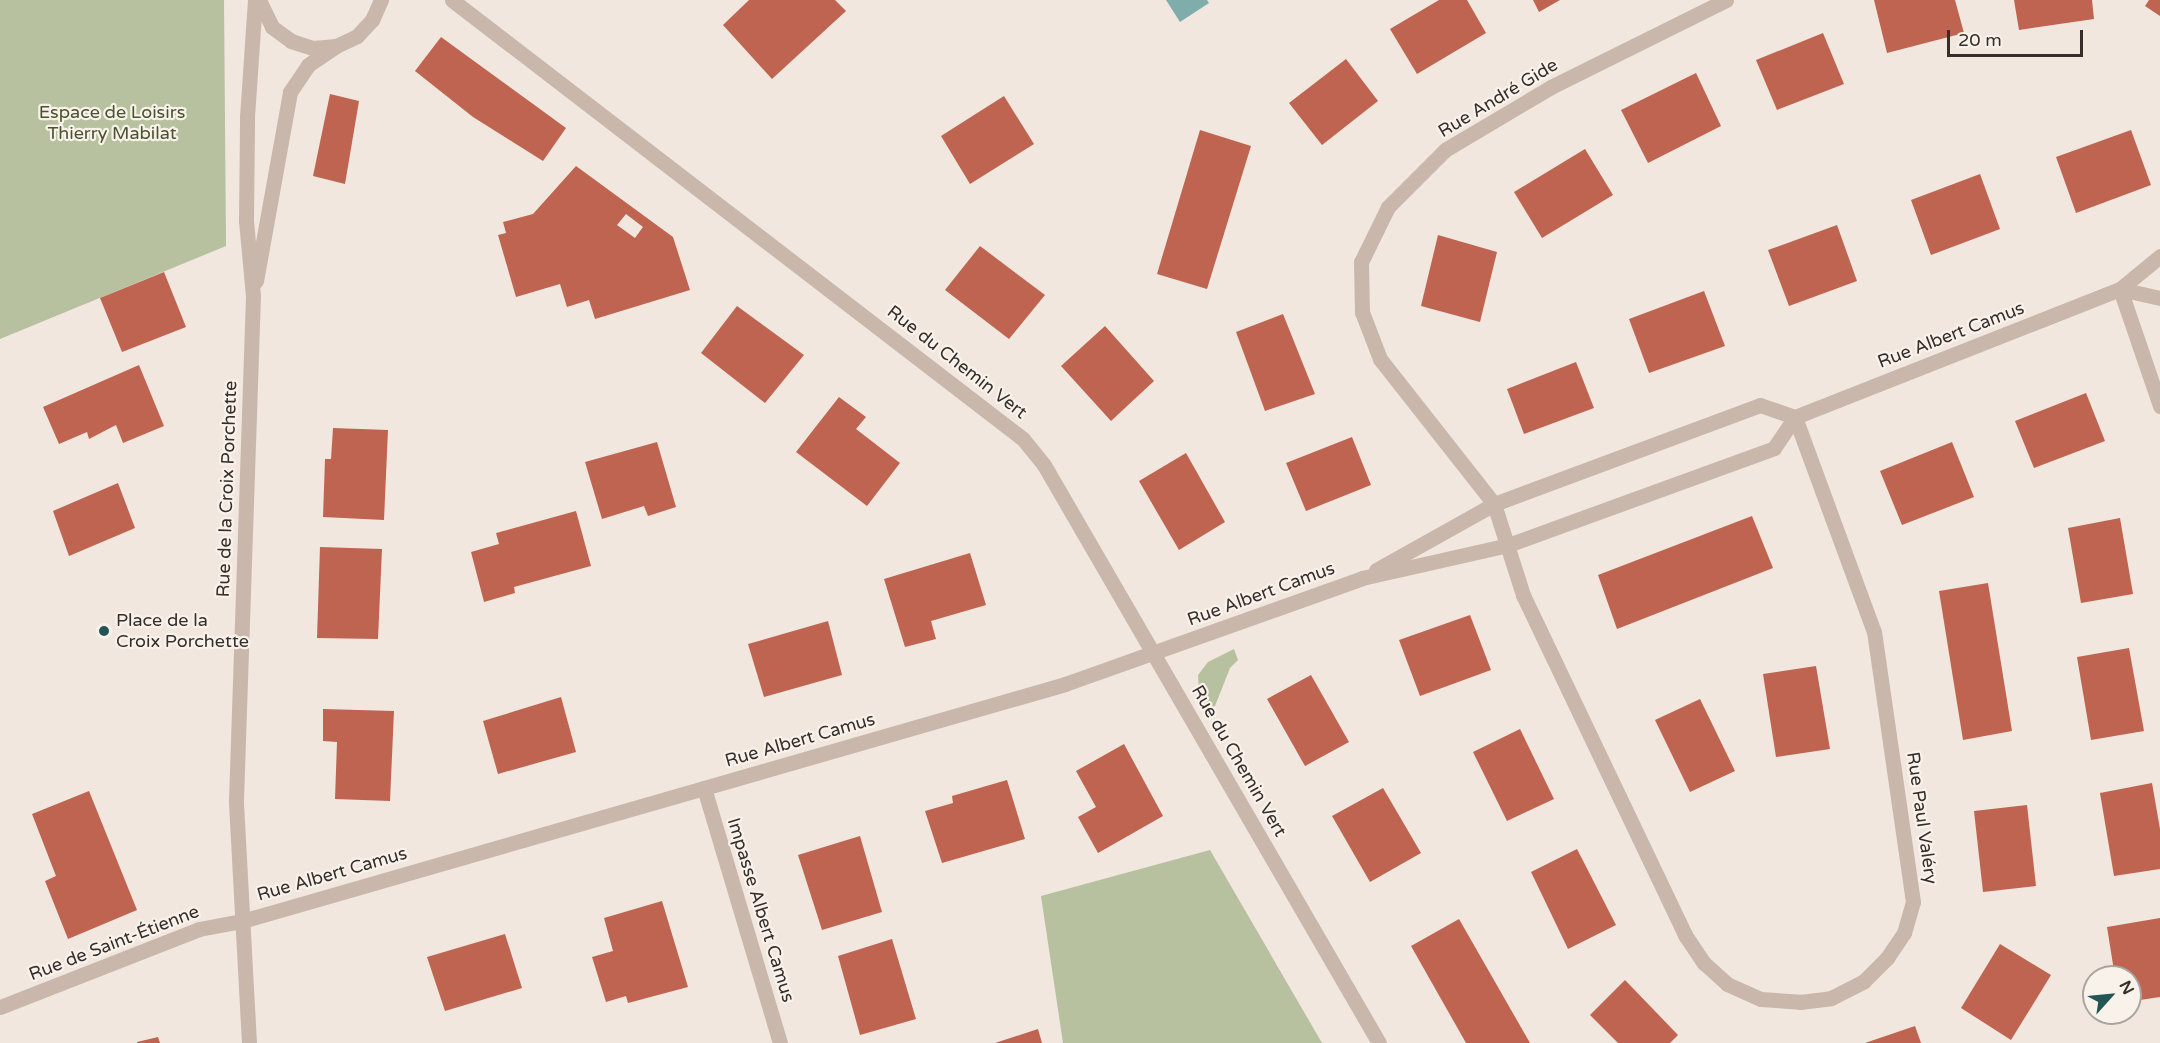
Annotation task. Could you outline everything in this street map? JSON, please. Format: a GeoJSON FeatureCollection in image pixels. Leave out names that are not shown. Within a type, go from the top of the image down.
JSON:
{"type":"FeatureCollection","features":[{"type":"Feature","properties":{"kind":"street"},"geometry":{"type":"LineString","coordinates":[[257,0],[272,27],[291,41],[313,48],[336,46]]}},
{"type":"Feature","properties":{"kind":"street","name":"Rue de la Croix Porchette"},"geometry":{"type":"LineString","coordinates":[[249,1043],[236,800],[253,296],[246,198],[250,39],[257,0]]}},
{"type":"Feature","properties":{"kind":"street","name":"Rue de la Croix Porchette"},"geometry":{"type":"LineString","coordinates":[[253,296],[290,92],[308,66],[336,46],[357,36],[372,20],[381,0]]}},
{"type":"Feature","properties":{"kind":"street","name":"Rue du Chemin Vert"},"geometry":{"type":"LineString","coordinates":[[452,0],[1023,439],[1044,465],[1379,1043]]}},
{"type":"Feature","properties":{"kind":"street","name":"Rue André Gide"},"geometry":{"type":"LineString","coordinates":[[1494,504],[1380,359],[1362,312],[1361,262],[1388,207],[1445,150],[1551,87],[1726,0]]}},
{"type":"Feature","properties":{"kind":"street","name":"Rue Albert Camus"},"geometry":{"type":"LineString","coordinates":[[242,921],[1065,684],[1362,578],[1509,545],[1774,448],[1795,417],[2120,289],[2160,256]]}},
{"type":"Feature","properties":{"kind":"street"},"geometry":{"type":"LineString","coordinates":[[2120,289],[2160,298]]}},
{"type":"Feature","properties":{"kind":"street"},"geometry":{"type":"LineString","coordinates":[[2120,289],[2160,406]]}},
{"type":"Feature","properties":{"kind":"street","name":"Rue Albert Camus"},"geometry":{"type":"LineString","coordinates":[[1362,578],[1494,504],[1760,405],[1795,417]]}},
{"type":"Feature","properties":{"kind":"street","name":"Rue Paul Valéry"},"geometry":{"type":"LineString","coordinates":[[1509,545],[1523,595],[1685,935],[1704,963],[1727,984],[1761,999],[1800,1002],[1831,998],[1864,981],[1887,958],[1904,933],[1913,902],[1911,872],[1874,632],[1795,417]]}},
{"type":"Feature","properties":{"kind":"street"},"geometry":{"type":"LineString","coordinates":[[1494,504],[1509,545]]}},
{"type":"Feature","properties":{"kind":"street","name":"Impasse Albert Camus"},"geometry":{"type":"LineString","coordinates":[[704,788],[780,1043]]}},
{"type":"Feature","properties":{"kind":"street","name":"Rue de Saint-Étienne"},"geometry":{"type":"LineString","coordinates":[[0,1007],[199,929],[242,921]]}},
{"type":"Feature","properties":{"kind":"green space","name":"Espace de Loisirs Thierry Mabilat"},"geometry":{"type":"Polygon","coordinates":[[[0,0],[224,0],[226,246],[0,339],[0,0]]]}},
{"type":"Feature","properties":{"kind":"green space"},"geometry":{"type":"Polygon","coordinates":[[[1234,649],[1238,660],[1230,668],[1215,706],[1207,711],[1199,693],[1198,675],[1208,662],[1234,649]]]}},
{"type":"Feature","properties":{"kind":"green space"},"geometry":{"type":"Polygon","coordinates":[[[1210,850],[1322,1043],[1063,1043],[1041,896],[1210,850]]]}},
{"type":"Feature","properties":{"kind":"water"},"geometry":{"type":"Polygon","coordinates":[[[1166,0],[1207,0],[1209,3],[1180,22],[1166,0]]]}},
{"type":"Feature","properties":{"kind":"building"},"geometry":{"type":"Polygon","coordinates":[[[749,0],[835,0],[846,11],[772,79],[723,25],[749,0]]]}},
{"type":"Feature","properties":{"kind":"building"},"geometry":{"type":"Polygon","coordinates":[[[1439,0],[1467,0],[1486,33],[1417,74],[1390,29],[1439,0]]]}},
{"type":"Feature","properties":{"kind":"building"},"geometry":{"type":"Polygon","coordinates":[[[1533,0],[1560,0],[1539,12],[1533,0]]]}},
{"type":"Feature","properties":{"kind":"building"},"geometry":{"type":"Polygon","coordinates":[[[1874,0],[1955,0],[1964,33],[1887,53],[1874,0]]]}},
{"type":"Feature","properties":{"kind":"building"},"geometry":{"type":"Polygon","coordinates":[[[2014,0],[2092,0],[2094,19],[2019,30],[2014,0]]]}},
{"type":"Feature","properties":{"kind":"building"},"geometry":{"type":"Polygon","coordinates":[[[2149,0],[2160,0],[2160,16],[2145,6],[2149,0]]]}},
{"type":"Feature","properties":{"kind":"building"},"geometry":{"type":"Polygon","coordinates":[[[1823,33],[1844,84],[1777,110],[1756,60],[1823,33]]]}},
{"type":"Feature","properties":{"kind":"building"},"geometry":{"type":"Polygon","coordinates":[[[441,37],[566,128],[543,161],[473,117],[415,71],[441,37]]]}},
{"type":"Feature","properties":{"kind":"building"},"geometry":{"type":"Polygon","coordinates":[[[1346,59],[1378,101],[1322,145],[1289,103],[1346,59]]]}},
{"type":"Feature","properties":{"kind":"building"},"geometry":{"type":"Polygon","coordinates":[[[1696,73],[1721,126],[1648,163],[1621,110],[1696,73]]]}},
{"type":"Feature","properties":{"kind":"building"},"geometry":{"type":"Polygon","coordinates":[[[330,94],[359,101],[345,184],[313,176],[330,94]]]}},
{"type":"Feature","properties":{"kind":"building"},"geometry":{"type":"Polygon","coordinates":[[[1004,96],[1034,144],[970,184],[941,136],[1004,96]]]}},
{"type":"Feature","properties":{"kind":"building"},"geometry":{"type":"Polygon","coordinates":[[[1200,130],[1251,146],[1207,289],[1157,274],[1200,130]]]}},
{"type":"Feature","properties":{"kind":"building"},"geometry":{"type":"Polygon","coordinates":[[[2131,130],[2151,185],[2076,213],[2056,157],[2131,130]]]}},
{"type":"Feature","properties":{"kind":"building"},"geometry":{"type":"Polygon","coordinates":[[[1585,149],[1613,195],[1542,238],[1514,192],[1585,149]]]}},
{"type":"Feature","properties":{"kind":"building"},"geometry":{"type":"Polygon","coordinates":[[[576,166],[673,237],[690,290],[595,319],[589,300],[567,307],[560,284],[516,297],[498,235],[506,233],[503,222],[533,214],[576,166]],[[626,214],[617,225],[635,238],[643,227],[626,214]]]}},
{"type":"Feature","properties":{"kind":"building"},"geometry":{"type":"Polygon","coordinates":[[[1980,174],[2000,229],[1931,255],[1911,200],[1980,174]]]}},
{"type":"Feature","properties":{"kind":"building"},"geometry":{"type":"Polygon","coordinates":[[[1837,225],[1857,281],[1789,306],[1768,250],[1837,225]]]}},
{"type":"Feature","properties":{"kind":"building"},"geometry":{"type":"Polygon","coordinates":[[[1438,235],[1497,252],[1480,322],[1421,306],[1438,235]]]}},
{"type":"Feature","properties":{"kind":"building"},"geometry":{"type":"Polygon","coordinates":[[[980,246],[1045,295],[1009,339],[945,290],[980,246]]]}},
{"type":"Feature","properties":{"kind":"building"},"geometry":{"type":"Polygon","coordinates":[[[164,272],[186,327],[122,352],[100,298],[164,272]]]}},
{"type":"Feature","properties":{"kind":"building"},"geometry":{"type":"Polygon","coordinates":[[[1704,291],[1725,346],[1649,373],[1629,319],[1704,291]]]}},
{"type":"Feature","properties":{"kind":"building"},"geometry":{"type":"Polygon","coordinates":[[[737,306],[804,355],[765,403],[701,353],[737,306]]]}},
{"type":"Feature","properties":{"kind":"building"},"geometry":{"type":"Polygon","coordinates":[[[1283,314],[1315,394],[1265,411],[1236,332],[1283,314]]]}},
{"type":"Feature","properties":{"kind":"building"},"geometry":{"type":"Polygon","coordinates":[[[1105,326],[1154,381],[1111,421],[1061,366],[1105,326]]]}},
{"type":"Feature","properties":{"kind":"building"},"geometry":{"type":"Polygon","coordinates":[[[1576,362],[1594,408],[1524,434],[1507,389],[1576,362]]]}},
{"type":"Feature","properties":{"kind":"building"},"geometry":{"type":"Polygon","coordinates":[[[139,365],[164,426],[123,443],[116,425],[89,439],[87,432],[59,444],[43,407],[139,365]]]}},
{"type":"Feature","properties":{"kind":"building"},"geometry":{"type":"Polygon","coordinates":[[[2086,393],[2105,441],[2034,468],[2015,421],[2086,393]]]}},
{"type":"Feature","properties":{"kind":"building"},"geometry":{"type":"Polygon","coordinates":[[[839,397],[866,417],[856,429],[900,463],[867,506],[796,452],[839,397]]]}},
{"type":"Feature","properties":{"kind":"building"},"geometry":{"type":"Polygon","coordinates":[[[333,428],[388,430],[384,520],[323,517],[325,459],[331,459],[333,428]]]}},
{"type":"Feature","properties":{"kind":"building"},"geometry":{"type":"Polygon","coordinates":[[[1352,437],[1371,485],[1306,511],[1286,463],[1352,437]]]}},
{"type":"Feature","properties":{"kind":"building"},"geometry":{"type":"Polygon","coordinates":[[[657,442],[676,507],[648,516],[644,506],[602,519],[585,462],[657,442]]]}},
{"type":"Feature","properties":{"kind":"building"},"geometry":{"type":"Polygon","coordinates":[[[1952,442],[1974,497],[1902,525],[1880,471],[1952,442]]]}},
{"type":"Feature","properties":{"kind":"building"},"geometry":{"type":"Polygon","coordinates":[[[1186,453],[1225,522],[1179,550],[1139,481],[1186,453]]]}},
{"type":"Feature","properties":{"kind":"building"},"geometry":{"type":"Polygon","coordinates":[[[118,483],[135,528],[69,556],[53,511],[118,483]]]}},
{"type":"Feature","properties":{"kind":"building"},"geometry":{"type":"Polygon","coordinates":[[[576,511],[591,566],[514,587],[515,593],[484,602],[471,552],[499,544],[496,533],[576,511]]]}},
{"type":"Feature","properties":{"kind":"building"},"geometry":{"type":"Polygon","coordinates":[[[1752,516],[1773,568],[1617,629],[1598,575],[1752,516]]]}},
{"type":"Feature","properties":{"kind":"building"},"geometry":{"type":"Polygon","coordinates":[[[2120,518],[2133,594],[2081,603],[2068,528],[2120,518]]]}},
{"type":"Feature","properties":{"kind":"building"},"geometry":{"type":"Polygon","coordinates":[[[320,547],[382,549],[378,639],[317,638],[320,547]]]}},
{"type":"Feature","properties":{"kind":"building"},"geometry":{"type":"Polygon","coordinates":[[[970,553],[986,605],[931,621],[936,639],[905,647],[884,579],[970,553]]]}},
{"type":"Feature","properties":{"kind":"building"},"geometry":{"type":"Polygon","coordinates":[[[1988,583],[2012,731],[1963,740],[1939,591],[1988,583]]]}},
{"type":"Feature","properties":{"kind":"building"},"geometry":{"type":"Polygon","coordinates":[[[1470,615],[1491,670],[1420,696],[1399,640],[1470,615]]]}},
{"type":"Feature","properties":{"kind":"building"},"geometry":{"type":"Polygon","coordinates":[[[828,621],[842,675],[764,697],[748,644],[828,621]]]}},
{"type":"Feature","properties":{"kind":"building"},"geometry":{"type":"Polygon","coordinates":[[[2129,648],[2144,731],[2091,740],[2077,657],[2129,648]]]}},
{"type":"Feature","properties":{"kind":"building"},"geometry":{"type":"Polygon","coordinates":[[[1816,666],[1830,749],[1776,757],[1763,674],[1816,666]]]}},
{"type":"Feature","properties":{"kind":"building"},"geometry":{"type":"Polygon","coordinates":[[[1311,675],[1349,742],[1305,766],[1267,699],[1311,675]]]}},
{"type":"Feature","properties":{"kind":"building"},"geometry":{"type":"Polygon","coordinates":[[[561,697],[576,752],[498,774],[483,721],[561,697]]]}},
{"type":"Feature","properties":{"kind":"building"},"geometry":{"type":"Polygon","coordinates":[[[1700,699],[1735,771],[1690,792],[1655,720],[1700,699]]]}},
{"type":"Feature","properties":{"kind":"building"},"geometry":{"type":"Polygon","coordinates":[[[323,709],[394,711],[390,801],[335,799],[337,742],[323,741],[323,709]]]}},
{"type":"Feature","properties":{"kind":"building"},"geometry":{"type":"Polygon","coordinates":[[[1520,729],[1554,799],[1507,821],[1473,752],[1520,729]]]}},
{"type":"Feature","properties":{"kind":"building"},"geometry":{"type":"Polygon","coordinates":[[[1124,744],[1163,816],[1098,853],[1078,817],[1096,807],[1076,771],[1124,744]]]}},
{"type":"Feature","properties":{"kind":"building"},"geometry":{"type":"Polygon","coordinates":[[[1007,780],[1025,839],[942,863],[925,811],[953,803],[952,796],[1007,780]]]}},
{"type":"Feature","properties":{"kind":"building"},"geometry":{"type":"Polygon","coordinates":[[[2152,783],[2160,829],[2160,869],[2114,876],[2100,793],[2152,783]]]}},
{"type":"Feature","properties":{"kind":"building"},"geometry":{"type":"Polygon","coordinates":[[[1383,788],[1421,853],[1370,882],[1332,816],[1383,788]]]}},
{"type":"Feature","properties":{"kind":"building"},"geometry":{"type":"Polygon","coordinates":[[[89,791],[137,910],[68,939],[45,881],[56,876],[32,814],[89,791]]]}},
{"type":"Feature","properties":{"kind":"building"},"geometry":{"type":"Polygon","coordinates":[[[2027,805],[2036,886],[1983,892],[1974,811],[2027,805]]]}},
{"type":"Feature","properties":{"kind":"building"},"geometry":{"type":"Polygon","coordinates":[[[860,836],[882,912],[822,930],[798,855],[860,836]]]}},
{"type":"Feature","properties":{"kind":"building"},"geometry":{"type":"Polygon","coordinates":[[[1577,849],[1616,925],[1568,949],[1531,872],[1577,849]]]}},
{"type":"Feature","properties":{"kind":"building"},"geometry":{"type":"Polygon","coordinates":[[[662,901],[688,987],[628,1003],[626,996],[606,1002],[592,957],[613,951],[604,918],[662,901]]]}},
{"type":"Feature","properties":{"kind":"building"},"geometry":{"type":"Polygon","coordinates":[[[2160,918],[2160,997],[2142,1000],[2142,965],[2113,965],[2107,927],[2160,918]]]}},
{"type":"Feature","properties":{"kind":"building"},"geometry":{"type":"Polygon","coordinates":[[[1459,919],[1530,1043],[1466,1043],[1411,946],[1459,919]]]}},
{"type":"Feature","properties":{"kind":"building"},"geometry":{"type":"Polygon","coordinates":[[[505,934],[522,988],[445,1011],[427,957],[505,934]]]}},
{"type":"Feature","properties":{"kind":"building"},"geometry":{"type":"Polygon","coordinates":[[[892,939],[916,1019],[860,1035],[838,956],[892,939]]]}},
{"type":"Feature","properties":{"kind":"building"},"geometry":{"type":"Polygon","coordinates":[[[2000,944],[2051,975],[2011,1040],[1961,1008],[2000,944]]]}},
{"type":"Feature","properties":{"kind":"building"},"geometry":{"type":"Polygon","coordinates":[[[1625,980],[1678,1035],[1670,1043],[1618,1043],[1590,1015],[1625,980]]]}},
{"type":"Feature","properties":{"kind":"building"},"geometry":{"type":"Polygon","coordinates":[[[1915,1026],[1921,1043],[1865,1043],[1915,1026]]]}},
{"type":"Feature","properties":{"kind":"building"},"geometry":{"type":"Polygon","coordinates":[[[1038,1029],[1042,1043],[995,1043],[1038,1029]]]}},
{"type":"Feature","properties":{"kind":"building"},"geometry":{"type":"Polygon","coordinates":[[[158,1037],[160,1043],[137,1043],[137,1042],[158,1037]]]}},
{"type":"Feature","properties":{"kind":"place","name":"Place de la Croix Porchette"},"geometry":{"type":"Point","coordinates":[104,631]}}]}
